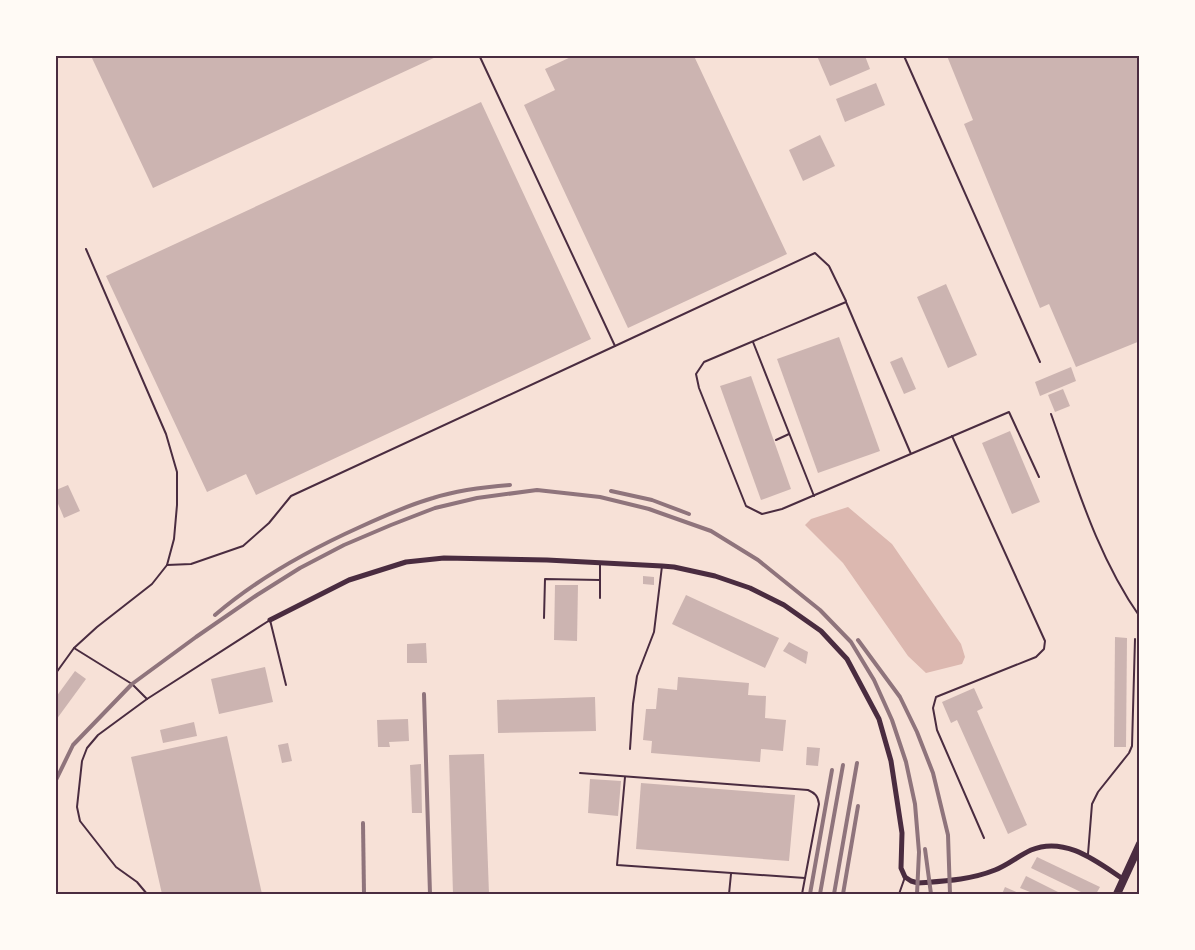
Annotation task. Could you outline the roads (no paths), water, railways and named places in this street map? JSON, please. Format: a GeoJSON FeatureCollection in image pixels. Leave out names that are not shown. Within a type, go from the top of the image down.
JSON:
{"type":"FeatureCollection","features":[{"type":"Feature","properties":{"kind":"main road"},"geometry":{"type":"LineString","coordinates":[[1117,894],[1140,844]]}},
{"type":"Feature","properties":{"kind":"street"},"geometry":{"type":"LineString","coordinates":[[270,620],[349,580],[406,562],[444,558],[662,566],[715,576],[750,588],[784,605],[821,631],[847,659],[879,719],[891,761],[902,833],[901,868],[905,877],[918,883],[974,878],[997,870],[1044,845],[1077,850],[1123,879]]}},
{"type":"Feature","properties":{"kind":"lane"},"geometry":{"type":"LineString","coordinates":[[483,56],[480,57],[615,346]]}},
{"type":"Feature","properties":{"kind":"lane"},"geometry":{"type":"LineString","coordinates":[[904,56],[1040,362]]}},
{"type":"Feature","properties":{"kind":"lane"},"geometry":{"type":"LineString","coordinates":[[56,673],[74,648],[152,584],[167,565],[174,539],[177,505],[177,472],[166,434],[86,249]]}},
{"type":"Feature","properties":{"kind":"lane"},"geometry":{"type":"LineString","coordinates":[[167,565],[191,564],[243,546],[269,523],[291,496],[815,253],[829,266],[910,454]]}},
{"type":"Feature","properties":{"kind":"lane"},"geometry":{"type":"LineString","coordinates":[[846,302],[704,362],[696,375],[703,399],[746,506],[762,514],[782,509],[1009,412],[1039,477]]}},
{"type":"Feature","properties":{"kind":"lane"},"geometry":{"type":"LineString","coordinates":[[753,342],[814,496]]}},
{"type":"Feature","properties":{"kind":"lane"},"geometry":{"type":"LineString","coordinates":[[1051,414],[1102,550],[1124,595],[1140,617]]}},
{"type":"Feature","properties":{"kind":"lane"},"geometry":{"type":"LineString","coordinates":[[776,440],[789,434]]}},
{"type":"Feature","properties":{"kind":"lane"},"geometry":{"type":"LineString","coordinates":[[952,436],[1045,641],[1044,649],[1036,657],[936,697],[933,708],[937,730],[984,838]]}},
{"type":"Feature","properties":{"kind":"lane"},"geometry":{"type":"LineString","coordinates":[[600,563],[600,598]]}},
{"type":"Feature","properties":{"kind":"lane"},"geometry":{"type":"LineString","coordinates":[[630,749],[637,676],[654,632],[662,566]]}},
{"type":"Feature","properties":{"kind":"lane"},"geometry":{"type":"LineString","coordinates":[[544,618],[545,579],[600,580]]}},
{"type":"Feature","properties":{"kind":"lane"},"geometry":{"type":"LineString","coordinates":[[147,894],[136,882],[116,867],[80,821],[77,807],[82,761],[87,748],[98,735],[147,699],[270,620],[286,685]]}},
{"type":"Feature","properties":{"kind":"lane"},"geometry":{"type":"LineString","coordinates":[[1088,857],[1092,804],[1098,792],[1130,753],[1132,746],[1135,639]]}},
{"type":"Feature","properties":{"kind":"lane"},"geometry":{"type":"LineString","coordinates":[[74,648],[132,684],[147,699]]}},
{"type":"Feature","properties":{"kind":"lane"},"geometry":{"type":"LineString","coordinates":[[580,773],[808,790],[814,793],[819,804],[802,894]]}},
{"type":"Feature","properties":{"kind":"lane"},"geometry":{"type":"LineString","coordinates":[[625,776],[617,865],[805,878]]}},
{"type":"Feature","properties":{"kind":"lane"},"geometry":{"type":"LineString","coordinates":[[729,894],[731,873]]}},
{"type":"Feature","properties":{"kind":"lane"},"geometry":{"type":"LineString","coordinates":[[899,894],[905,877]]}},
{"type":"Feature","properties":{"kind":"railway"},"geometry":{"type":"LineString","coordinates":[[215,615],[284,566],[378,519],[442,495],[510,485]]}},
{"type":"Feature","properties":{"kind":"railway"},"geometry":{"type":"LineString","coordinates":[[56,780],[73,745],[132,684],[257,595],[300,568],[344,545],[435,508],[477,498],[537,490],[600,497],[649,509],[711,531],[758,560],[820,610],[851,642],[874,680],[892,720],[906,762],[915,804],[919,852],[917,894]]}},
{"type":"Feature","properties":{"kind":"railway"},"geometry":{"type":"LineString","coordinates":[[611,491],[652,500],[689,514]]}},
{"type":"Feature","properties":{"kind":"railway"},"geometry":{"type":"LineString","coordinates":[[858,640],[900,697],[933,773],[948,835],[950,894]]}},
{"type":"Feature","properties":{"kind":"railway"},"geometry":{"type":"LineString","coordinates":[[424,694],[430,894]]}},
{"type":"Feature","properties":{"kind":"railway"},"geometry":{"type":"LineString","coordinates":[[834,894],[857,763]]}},
{"type":"Feature","properties":{"kind":"railway"},"geometry":{"type":"LineString","coordinates":[[820,894],[843,765]]}},
{"type":"Feature","properties":{"kind":"railway"},"geometry":{"type":"LineString","coordinates":[[810,894],[832,770]]}},
{"type":"Feature","properties":{"kind":"railway"},"geometry":{"type":"LineString","coordinates":[[843,894],[858,806]]}},
{"type":"Feature","properties":{"kind":"railway"},"geometry":{"type":"LineString","coordinates":[[363,823],[364,894]]}},
{"type":"Feature","properties":{"kind":"railway"},"geometry":{"type":"LineString","coordinates":[[925,849],[931,894]]}}]}
